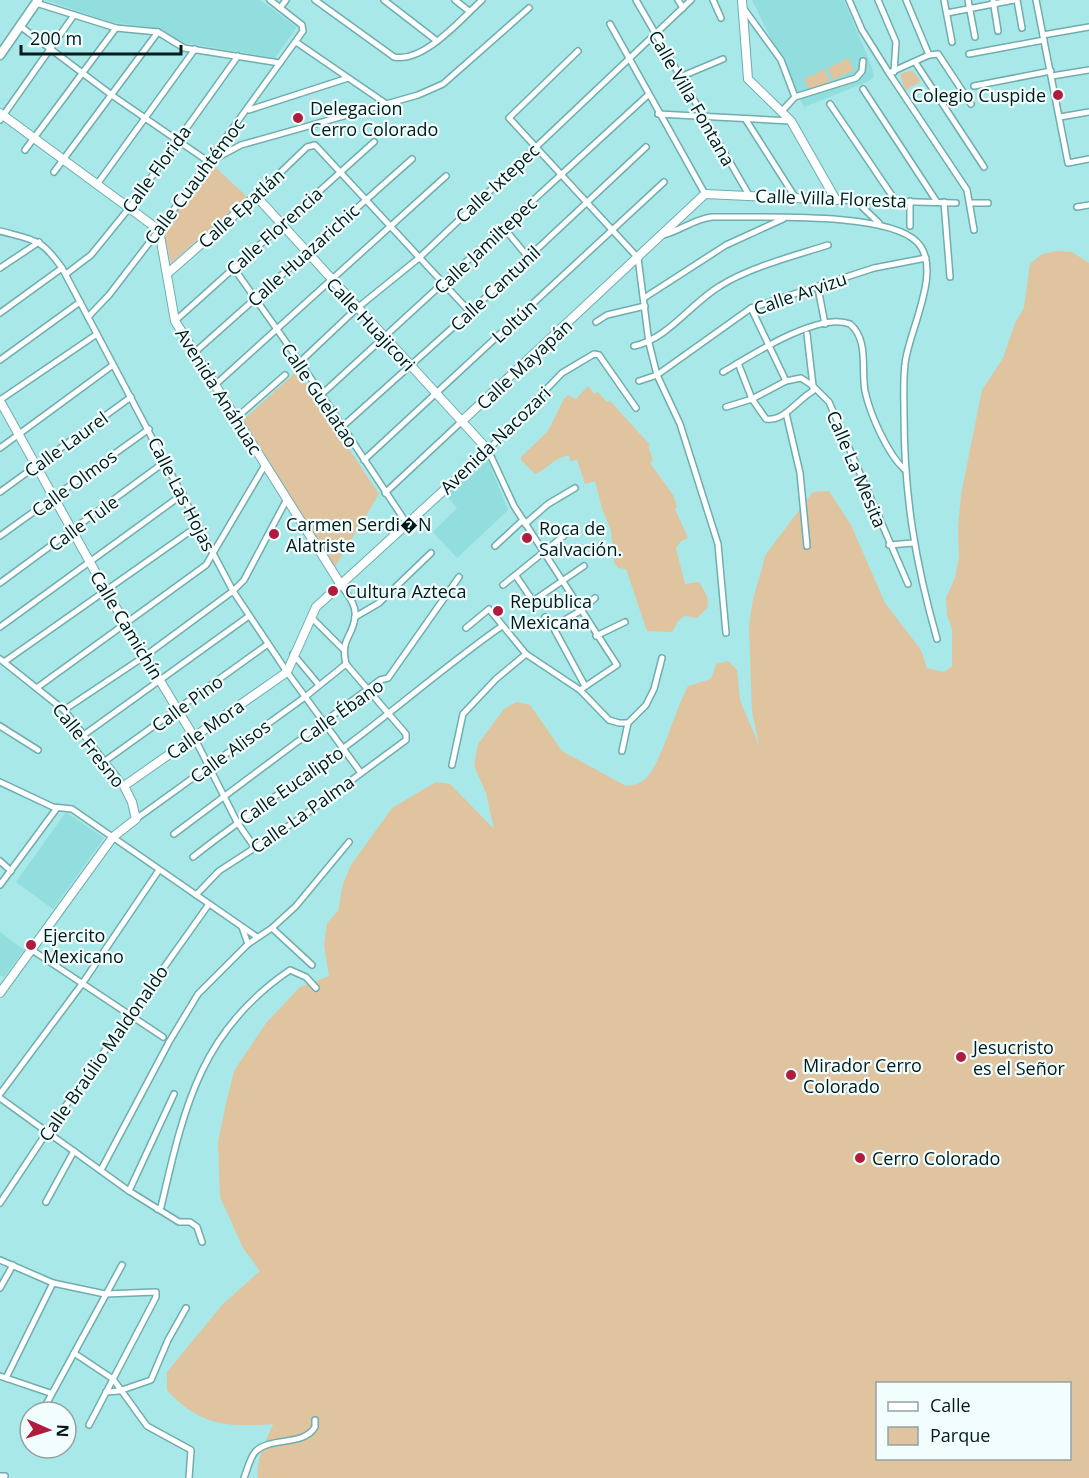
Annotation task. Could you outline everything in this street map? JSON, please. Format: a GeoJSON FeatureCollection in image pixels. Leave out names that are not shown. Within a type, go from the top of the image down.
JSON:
{"type":"FeatureCollection","features":[{"type":"Feature","properties":{"kind":"main road"},"geometry":{"type":"LineString","coordinates":[[0,55],[37,2]]}},
{"type":"Feature","properties":{"kind":"street"},"geometry":{"type":"LineString","coordinates":[[270,0],[303,26],[303,31],[296,42],[385,103]]}},
{"type":"Feature","properties":{"kind":"street"},"geometry":{"type":"LineString","coordinates":[[280,8],[286,0]]}},
{"type":"Feature","properties":{"kind":"street"},"geometry":{"type":"LineString","coordinates":[[315,0],[394,57],[413,57],[482,0]]}},
{"type":"Feature","properties":{"kind":"street"},"geometry":{"type":"LineString","coordinates":[[384,0],[436,40]]}},
{"type":"Feature","properties":{"kind":"street"},"geometry":{"type":"LineString","coordinates":[[454,0],[469,11]]}},
{"type":"Feature","properties":{"kind":"street","name":"Calle Villa Fontana"},"geometry":{"type":"LineString","coordinates":[[636,0],[748,195]]}},
{"type":"Feature","properties":{"kind":"street"},"geometry":{"type":"LineString","coordinates":[[678,0],[683,8]]}},
{"type":"Feature","properties":{"kind":"street","name":"Calle Ixtepec"},"geometry":{"type":"LineString","coordinates":[[300,362],[356,309],[419,258],[691,0]]}},
{"type":"Feature","properties":{"kind":"street"},"geometry":{"type":"LineString","coordinates":[[713,0],[721,18]]}},
{"type":"Feature","properties":{"kind":"street"},"geometry":{"type":"LineString","coordinates":[[741,0],[744,9],[748,79],[791,121],[836,200]]}},
{"type":"Feature","properties":{"kind":"street"},"geometry":{"type":"LineString","coordinates":[[849,0],[862,30],[968,190],[974,230]]}},
{"type":"Feature","properties":{"kind":"street"},"geometry":{"type":"LineString","coordinates":[[878,0],[896,42],[892,73]]}},
{"type":"Feature","properties":{"kind":"street"},"geometry":{"type":"LineString","coordinates":[[906,0],[929,55]]}},
{"type":"Feature","properties":{"kind":"street"},"geometry":{"type":"LineString","coordinates":[[944,0],[952,42]]}},
{"type":"Feature","properties":{"kind":"street"},"geometry":{"type":"LineString","coordinates":[[968,0],[975,38]]}},
{"type":"Feature","properties":{"kind":"street"},"geometry":{"type":"LineString","coordinates":[[947,13],[993,2],[1016,0],[1022,28]]}},
{"type":"Feature","properties":{"kind":"street"},"geometry":{"type":"LineString","coordinates":[[1036,0],[1068,163],[1089,159]]}},
{"type":"Feature","properties":{"kind":"street"},"geometry":{"type":"LineString","coordinates":[[37,2],[116,28],[158,33],[184,48],[280,63]]}},
{"type":"Feature","properties":{"kind":"street"},"geometry":{"type":"LineString","coordinates":[[993,2],[998,31]]}},
{"type":"Feature","properties":{"kind":"street"},"geometry":{"type":"LineString","coordinates":[[20,26],[113,96],[209,162],[241,144],[271,138],[308,124],[418,95],[443,84],[529,8]]}},
{"type":"Feature","properties":{"kind":"street"},"geometry":{"type":"LineString","coordinates":[[744,9],[781,60],[795,98]]}},
{"type":"Feature","properties":{"kind":"street"},"geometry":{"type":"LineString","coordinates":[[74,15],[1,116],[98,183],[159,230]]}},
{"type":"Feature","properties":{"kind":"street"},"geometry":{"type":"LineString","coordinates":[[610,24],[658,114],[705,194]]}},
{"type":"Feature","properties":{"kind":"street"},"geometry":{"type":"LineString","coordinates":[[969,54],[1089,27]]}},
{"type":"Feature","properties":{"kind":"street"},"geometry":{"type":"LineString","coordinates":[[25,150],[116,28]]}},
{"type":"Feature","properties":{"kind":"street"},"geometry":{"type":"LineString","coordinates":[[54,172],[158,33]]}},
{"type":"Feature","properties":{"kind":"street","name":"Calle Cuauhtémoc"},"geometry":{"type":"LineString","coordinates":[[88,317],[109,296],[159,230],[296,42]]}},
{"type":"Feature","properties":{"kind":"street"},"geometry":{"type":"LineString","coordinates":[[98,183],[195,49]]}},
{"type":"Feature","properties":{"kind":"street"},"geometry":{"type":"LineString","coordinates":[[578,51],[509,118],[638,258],[649,343],[657,375],[680,424],[718,544],[726,633]]}},
{"type":"Feature","properties":{"kind":"street"},"geometry":{"type":"LineString","coordinates":[[892,73],[929,55],[938,54],[971,104]]}},
{"type":"Feature","properties":{"kind":"street","name":"Calle Florida"},"geometry":{"type":"LineString","coordinates":[[66,274],[91,255],[130,207],[237,56]]}},
{"type":"Feature","properties":{"kind":"street"},"geometry":{"type":"LineString","coordinates":[[680,77],[723,59]]}},
{"type":"Feature","properties":{"kind":"street"},"geometry":{"type":"LineString","coordinates":[[782,111],[795,98],[856,78],[862,71],[862,61]]}},
{"type":"Feature","properties":{"kind":"street"},"geometry":{"type":"LineString","coordinates":[[915,62],[984,167]]}},
{"type":"Feature","properties":{"kind":"street"},"geometry":{"type":"LineString","coordinates":[[974,86],[1089,70]]}},
{"type":"Feature","properties":{"kind":"street"},"geometry":{"type":"LineString","coordinates":[[247,110],[348,78]]}},
{"type":"Feature","properties":{"kind":"street"},"geometry":{"type":"LineString","coordinates":[[864,89],[940,202],[950,277]]}},
{"type":"Feature","properties":{"kind":"street","name":"Calle Jamiltepec"},"geometry":{"type":"LineString","coordinates":[[321,394],[384,339],[648,95]]}},
{"type":"Feature","properties":{"kind":"street"},"geometry":{"type":"LineString","coordinates":[[830,104],[895,200]]}},
{"type":"Feature","properties":{"kind":"street"},"geometry":{"type":"LineString","coordinates":[[1060,117],[1089,112]]}},
{"type":"Feature","properties":{"kind":"street"},"geometry":{"type":"LineString","coordinates":[[658,114],[791,121]]}},
{"type":"Feature","properties":{"kind":"street"},"geometry":{"type":"LineString","coordinates":[[746,120],[795,197]]}},
{"type":"Feature","properties":{"kind":"street","name":"Calle Florencia"},"geometry":{"type":"LineString","coordinates":[[175,321],[374,142]]}},
{"type":"Feature","properties":{"kind":"street","name":"Calle Epatlán"},"geometry":{"type":"LineString","coordinates":[[168,273],[256,196],[307,147],[315,145],[341,170]]}},
{"type":"Feature","properties":{"kind":"street","name":"Calle Cantunil"},"geometry":{"type":"LineString","coordinates":[[343,426],[470,312],[646,147]]}},
{"type":"Feature","properties":{"kind":"street","name":"Calle Huazarichic"},"geometry":{"type":"LineString","coordinates":[[194,353],[412,159]]}},
{"type":"Feature","properties":{"kind":"street"},"geometry":{"type":"LineString","coordinates":[[341,170],[470,312]]}},
{"type":"Feature","properties":{"kind":"street"},"geometry":{"type":"LineString","coordinates":[[215,385],[446,176]]}},
{"type":"Feature","properties":{"kind":"street","name":"Loltún"},"geometry":{"type":"LineString","coordinates":[[364,460],[664,182]]}},
{"type":"Feature","properties":{"kind":"street","name":"Calle Villa Floresta"},"geometry":{"type":"LineString","coordinates":[[705,194],[956,203]]}},
{"type":"Feature","properties":{"kind":"street","name":"Calle Mayapán"},"geometry":{"type":"LineString","coordinates":[[386,493],[705,194]]}},
{"type":"Feature","properties":{"kind":"street","name":"Calle Huajicori"},"geometry":{"type":"LineString","coordinates":[[256,196],[356,309],[488,450]]}},
{"type":"Feature","properties":{"kind":"street"},"geometry":{"type":"LineString","coordinates":[[855,200],[879,223]]}},
{"type":"Feature","properties":{"kind":"street"},"geometry":{"type":"LineString","coordinates":[[910,201],[910,226]]}},
{"type":"Feature","properties":{"kind":"street"},"geometry":{"type":"LineString","coordinates":[[971,203],[988,203]]}},
{"type":"Feature","properties":{"kind":"street"},"geometry":{"type":"LineString","coordinates":[[1077,207],[1089,205]]}},
{"type":"Feature","properties":{"kind":"street","name":"Calle Mayapán"},"geometry":{"type":"LineString","coordinates":[[663,235],[677,232],[701,219],[784,219],[879,223],[917,241],[926,258]]}},
{"type":"Feature","properties":{"kind":"street"},"geometry":{"type":"LineString","coordinates":[[644,298],[726,245],[784,219]]}},
{"type":"Feature","properties":{"kind":"street"},"geometry":{"type":"LineString","coordinates":[[504,228],[528,257]]}},
{"type":"Feature","properties":{"kind":"street","name":"Avenida Anáhuac"},"geometry":{"type":"LineString","coordinates":[[159,230],[175,321],[341,585]]}},
{"type":"Feature","properties":{"kind":"street"},"geometry":{"type":"LineString","coordinates":[[0,231],[39,242]]}},
{"type":"Feature","properties":{"kind":"street"},"geometry":{"type":"LineString","coordinates":[[0,268],[39,242]]}},
{"type":"Feature","properties":{"kind":"street","name":"Calle Las Hojas"},"geometry":{"type":"LineString","coordinates":[[39,242],[48,248],[66,274],[233,591],[287,672],[361,773]]}},
{"type":"Feature","properties":{"kind":"street"},"geometry":{"type":"LineString","coordinates":[[634,346],[649,343],[720,286],[779,261],[828,245]]}},
{"type":"Feature","properties":{"kind":"street"},"geometry":{"type":"LineString","coordinates":[[926,258],[925,291],[905,363],[904,469],[913,543],[937,639]]}},
{"type":"Feature","properties":{"kind":"street","name":"Calle Arvizu"},"geometry":{"type":"LineString","coordinates":[[639,381],[657,375],[751,308],[874,268],[926,258]]}},
{"type":"Feature","properties":{"kind":"street","name":"Calle Guelatao"},"geometry":{"type":"LineString","coordinates":[[233,267],[300,362],[407,524]]}},
{"type":"Feature","properties":{"kind":"street"},"geometry":{"type":"LineString","coordinates":[[0,313],[62,268]]}},
{"type":"Feature","properties":{"kind":"street"},"geometry":{"type":"LineString","coordinates":[[818,288],[825,324]]}},
{"type":"Feature","properties":{"kind":"street"},"geometry":{"type":"LineString","coordinates":[[0,360],[80,302]]}},
{"type":"Feature","properties":{"kind":"street"},"geometry":{"type":"LineString","coordinates":[[596,322],[607,315],[645,306]]}},
{"type":"Feature","properties":{"kind":"street"},"geometry":{"type":"LineString","coordinates":[[751,308],[786,381]]}},
{"type":"Feature","properties":{"kind":"street"},"geometry":{"type":"LineString","coordinates":[[723,372],[768,346],[825,324],[846,323],[858,333],[861,341],[865,392],[892,457],[904,469]]}},
{"type":"Feature","properties":{"kind":"street"},"geometry":{"type":"LineString","coordinates":[[0,401],[97,334]]}},
{"type":"Feature","properties":{"kind":"street"},"geometry":{"type":"LineString","coordinates":[[738,363],[752,399],[766,418],[776,419],[786,413],[802,397],[813,391],[807,334]]}},
{"type":"Feature","properties":{"kind":"street","name":"Avenida Nacozari"},"geometry":{"type":"LineString","coordinates":[[287,672],[292,654],[315,607],[488,450],[562,374],[594,354],[599,355],[636,408]]}},
{"type":"Feature","properties":{"kind":"street"},"geometry":{"type":"LineString","coordinates":[[0,448],[113,365]]}},
{"type":"Feature","properties":{"kind":"street"},"geometry":{"type":"LineString","coordinates":[[236,418],[285,375]]}},
{"type":"Feature","properties":{"kind":"street"},"geometry":{"type":"LineString","coordinates":[[726,407],[752,399],[786,381],[801,378],[813,386]]}},
{"type":"Feature","properties":{"kind":"street","name":"Calle La Mesita"},"geometry":{"type":"LineString","coordinates":[[813,386],[830,402],[889,545],[908,584]]}},
{"type":"Feature","properties":{"kind":"street","name":"Calle Laurel"},"geometry":{"type":"LineString","coordinates":[[0,492],[131,397]]}},
{"type":"Feature","properties":{"kind":"street","name":"Calle Camichín"},"geometry":{"type":"LineString","coordinates":[[0,401],[106,591],[194,738],[237,822],[255,848]]}},
{"type":"Feature","properties":{"kind":"street"},"geometry":{"type":"LineString","coordinates":[[786,413],[800,473],[807,546]]}},
{"type":"Feature","properties":{"kind":"street","name":"Calle Olmos"},"geometry":{"type":"LineString","coordinates":[[0,536],[149,429]]}},
{"type":"Feature","properties":{"kind":"street"},"geometry":{"type":"LineString","coordinates":[[488,450],[524,522],[617,665],[582,688]]}},
{"type":"Feature","properties":{"kind":"street","name":"Calle Tule"},"geometry":{"type":"LineString","coordinates":[[0,583],[166,461]]}},
{"type":"Feature","properties":{"kind":"street"},"geometry":{"type":"LineString","coordinates":[[38,687],[206,565],[265,465]]}},
{"type":"Feature","properties":{"kind":"street"},"geometry":{"type":"LineString","coordinates":[[495,546],[548,504],[576,488]]}},
{"type":"Feature","properties":{"kind":"street"},"geometry":{"type":"LineString","coordinates":[[0,627],[183,494]]}},
{"type":"Feature","properties":{"kind":"street"},"geometry":{"type":"LineString","coordinates":[[64,710],[145,656],[233,591],[244,580],[287,500]]}},
{"type":"Feature","properties":{"kind":"street"},"geometry":{"type":"LineString","coordinates":[[2,661],[199,525]]}},
{"type":"Feature","properties":{"kind":"street"},"geometry":{"type":"LineString","coordinates":[[503,585],[566,534]]}},
{"type":"Feature","properties":{"kind":"street"},"geometry":{"type":"LineString","coordinates":[[889,545],[913,543]]}},
{"type":"Feature","properties":{"kind":"street"},"geometry":{"type":"LineString","coordinates":[[355,617],[379,603],[431,552]]}},
{"type":"Feature","properties":{"kind":"street"},"geometry":{"type":"LineString","coordinates":[[516,576],[533,601],[584,566]]}},
{"type":"Feature","properties":{"kind":"street","name":"Calle Ébano"},"geometry":{"type":"LineString","coordinates":[[174,834],[224,795],[388,678],[459,577]]}},
{"type":"Feature","properties":{"kind":"street"},"geometry":{"type":"LineString","coordinates":[[341,585],[353,605],[355,617],[343,650]]}},
{"type":"Feature","properties":{"kind":"street"},"geometry":{"type":"LineString","coordinates":[[553,627],[580,611],[595,598]]}},
{"type":"Feature","properties":{"kind":"street"},"geometry":{"type":"LineString","coordinates":[[466,628],[489,609],[526,654],[582,688]]}},
{"type":"Feature","properties":{"kind":"street"},"geometry":{"type":"LineString","coordinates":[[85,734],[161,682],[249,616]]}},
{"type":"Feature","properties":{"kind":"street"},"geometry":{"type":"LineString","coordinates":[[311,617],[343,650],[346,664],[389,714]]}},
{"type":"Feature","properties":{"kind":"street"},"geometry":{"type":"LineString","coordinates":[[545,618],[553,627],[582,688],[609,720],[628,723]]}},
{"type":"Feature","properties":{"kind":"street"},"geometry":{"type":"LineString","coordinates":[[596,636],[625,622]]}},
{"type":"Feature","properties":{"kind":"street","name":"Calle Eucalipto"},"geometry":{"type":"LineString","coordinates":[[193,857],[237,822],[389,714],[456,658],[502,626]]}},
{"type":"Feature","properties":{"kind":"street","name":"Calle Pino"},"geometry":{"type":"LineString","coordinates":[[105,762],[268,644]]}},
{"type":"Feature","properties":{"kind":"street"},"geometry":{"type":"LineString","coordinates":[[292,654],[319,685]]}},
{"type":"Feature","properties":{"kind":"street"},"geometry":{"type":"LineString","coordinates":[[452,765],[463,714],[496,679],[526,654]]}},
{"type":"Feature","properties":{"kind":"street"},"geometry":{"type":"LineString","coordinates":[[622,751],[628,723],[645,705],[654,689],[662,658]]}},
{"type":"Feature","properties":{"kind":"street","name":"Calle Fresno"},"geometry":{"type":"LineString","coordinates":[[2,661],[38,687],[64,710],[85,734],[124,786],[132,802],[136,819]]}},
{"type":"Feature","properties":{"kind":"street","name":"Calle Alisos"},"geometry":{"type":"LineString","coordinates":[[0,993],[113,837],[305,697],[346,664]]}},
{"type":"Feature","properties":{"kind":"street","name":"Calle Mora"},"geometry":{"type":"LineString","coordinates":[[124,786],[287,672]]}},
{"type":"Feature","properties":{"kind":"street","name":"Calle La Palma"},"geometry":{"type":"LineString","coordinates":[[196,895],[213,876],[299,819],[406,740],[406,734],[389,714]]}},
{"type":"Feature","properties":{"kind":"street"},"geometry":{"type":"LineString","coordinates":[[0,726],[38,750]]}},
{"type":"Feature","properties":{"kind":"street"},"geometry":{"type":"LineString","coordinates":[[1,785],[57,808],[72,809],[257,936]]}},
{"type":"Feature","properties":{"kind":"street"},"geometry":{"type":"LineString","coordinates":[[0,885],[57,808]]}},
{"type":"Feature","properties":{"kind":"street"},"geometry":{"type":"LineString","coordinates":[[101,1170],[169,1042],[198,994],[248,944],[272,928],[296,906],[348,842]]}},
{"type":"Feature","properties":{"kind":"street"},"geometry":{"type":"LineString","coordinates":[[0,861],[11,871]]}},
{"type":"Feature","properties":{"kind":"street"},"geometry":{"type":"LineString","coordinates":[[159,870],[82,984],[0,1096],[129,1191],[179,1222],[190,1222],[197,1227],[202,1242]]}},
{"type":"Feature","properties":{"kind":"street","name":"Calle Braúlio Maldonaldo"},"geometry":{"type":"LineString","coordinates":[[0,1203],[47,1132],[208,904]]}},
{"type":"Feature","properties":{"kind":"street"},"geometry":{"type":"LineString","coordinates":[[242,927],[248,944]]}},
{"type":"Feature","properties":{"kind":"street"},"geometry":{"type":"LineString","coordinates":[[272,928],[312,964]]}},
{"type":"Feature","properties":{"kind":"street"},"geometry":{"type":"LineString","coordinates":[[32,950],[162,1037]]}},
{"type":"Feature","properties":{"kind":"street"},"geometry":{"type":"LineString","coordinates":[[157,1209],[161,1207],[190,1098],[211,1050],[230,1023],[266,987],[290,970],[306,977],[316,988]]}},
{"type":"Feature","properties":{"kind":"street"},"geometry":{"type":"LineString","coordinates":[[129,1191],[174,1094]]}},
{"type":"Feature","properties":{"kind":"street"},"geometry":{"type":"LineString","coordinates":[[46,1202],[74,1151]]}},
{"type":"Feature","properties":{"kind":"street"},"geometry":{"type":"LineString","coordinates":[[0,1260],[53,1283],[105,1294],[152,1290],[156,1292],[156,1297],[89,1425]]}},
{"type":"Feature","properties":{"kind":"street"},"geometry":{"type":"LineString","coordinates":[[0,1288],[13,1265]]}},
{"type":"Feature","properties":{"kind":"street"},"geometry":{"type":"LineString","coordinates":[[47,1400],[122,1265]]}},
{"type":"Feature","properties":{"kind":"street"},"geometry":{"type":"LineString","coordinates":[[50,1393],[3,1377],[53,1283]]}},
{"type":"Feature","properties":{"kind":"street"},"geometry":{"type":"LineString","coordinates":[[106,1392],[119,1391],[151,1380],[168,1340],[186,1308]]}},
{"type":"Feature","properties":{"kind":"street"},"geometry":{"type":"LineString","coordinates":[[74,1353],[112,1379],[147,1426],[191,1450],[189,1478]]}},
{"type":"Feature","properties":{"kind":"street"},"geometry":{"type":"LineString","coordinates":[[244,1478],[254,1453],[263,1447],[306,1436],[315,1427],[315,1420]]}},
{"type":"Feature","properties":{"kind":"shaded area"},"geometry":{"type":"Polygon","coordinates":[[[45,0],[260,0],[297,27],[275,58],[179,42],[162,29],[110,22],[45,0]]]}},
{"type":"Feature","properties":{"kind":"shaded area"},"geometry":{"type":"Polygon","coordinates":[[[752,0],[844,0],[874,77],[867,82],[804,107],[752,0]]]}},
{"type":"Feature","properties":{"kind":"shaded area"},"geometry":{"type":"Polygon","coordinates":[[[487,458],[508,510],[457,558],[433,532],[457,508],[445,494],[487,458]]]}},
{"type":"Feature","properties":{"kind":"shaded area"},"geometry":{"type":"Polygon","coordinates":[[[66,812],[104,838],[53,909],[16,882],[66,812]]]}},
{"type":"Feature","properties":{"kind":"shaded area"},"geometry":{"type":"Polygon","coordinates":[[[0,932],[24,950],[4,977],[0,975],[0,932]]]}},
{"type":"Feature","properties":{"kind":"green space"},"geometry":{"type":"Polygon","coordinates":[[[848,58],[854,70],[833,80],[828,68],[848,58]]]}},
{"type":"Feature","properties":{"kind":"green space"},"geometry":{"type":"Polygon","coordinates":[[[825,69],[830,81],[810,91],[804,79],[825,69]]]}},
{"type":"Feature","properties":{"kind":"green space"},"geometry":{"type":"Polygon","coordinates":[[[912,70],[921,81],[905,91],[900,74],[912,70]]]}},
{"type":"Feature","properties":{"kind":"green space"},"geometry":{"type":"Polygon","coordinates":[[[213,165],[247,197],[171,263],[163,229],[208,167],[213,165]]]}},
{"type":"Feature","properties":{"kind":"green space"},"geometry":{"type":"Polygon","coordinates":[[[1057,251],[1072,252],[1089,263],[1089,1478],[258,1478],[260,1457],[273,1424],[242,1425],[215,1422],[190,1411],[167,1390],[167,1372],[222,1305],[260,1271],[243,1248],[220,1197],[218,1142],[227,1099],[234,1071],[266,1023],[300,987],[329,976],[324,945],[327,923],[338,911],[343,884],[351,865],[392,808],[436,782],[450,784],[494,829],[486,793],[474,766],[478,744],[504,709],[517,702],[530,705],[562,751],[626,786],[644,780],[650,773],[688,686],[711,679],[716,664],[728,661],[737,670],[740,700],[759,745],[752,712],[749,627],[753,599],[766,554],[813,492],[829,491],[851,525],[885,603],[921,650],[927,668],[944,672],[952,666],[952,629],[947,615],[946,598],[955,578],[959,557],[958,528],[961,495],[982,390],[1003,358],[1015,323],[1024,308],[1030,264],[1042,254],[1057,251]]]}},
{"type":"Feature","properties":{"kind":"green space"},"geometry":{"type":"Polygon","coordinates":[[[297,371],[379,494],[334,568],[243,420],[297,371]]]}},
{"type":"Feature","properties":{"kind":"green space"},"geometry":{"type":"Polygon","coordinates":[[[588,386],[594,394],[598,392],[607,402],[610,401],[650,445],[648,446],[653,460],[650,463],[673,495],[677,507],[675,509],[688,538],[681,541],[676,548],[685,584],[699,582],[707,596],[708,607],[697,618],[684,616],[672,632],[647,631],[626,569],[618,568],[614,562],[611,530],[602,509],[595,481],[585,484],[577,460],[570,461],[569,455],[563,457],[535,474],[521,460],[521,457],[548,431],[564,399],[568,395],[576,399],[588,386]]]}},
{"type":"Feature","properties":{"kind":"place","name":"Colegio Cuspide"},"geometry":{"type":"Point","coordinates":[1058,95]}},
{"type":"Feature","properties":{"kind":"place","name":"Delegacion Cerro Colorado"},"geometry":{"type":"Point","coordinates":[298,118]}},
{"type":"Feature","properties":{"kind":"place","name":"Carmen Serdi�N Alatriste"},"geometry":{"type":"Point","coordinates":[274,534]}},
{"type":"Feature","properties":{"kind":"place","name":"Roca de Salvación."},"geometry":{"type":"Point","coordinates":[527,538]}},
{"type":"Feature","properties":{"kind":"place","name":"Cultura Azteca"},"geometry":{"type":"Point","coordinates":[333,591]}},
{"type":"Feature","properties":{"kind":"place","name":"Republica Mexicana"},"geometry":{"type":"Point","coordinates":[498,611]}},
{"type":"Feature","properties":{"kind":"place","name":"Ejercito Mexicano"},"geometry":{"type":"Point","coordinates":[31,945]}},
{"type":"Feature","properties":{"kind":"place","name":"Jesucristo es el Señor"},"geometry":{"type":"Point","coordinates":[961,1057]}},
{"type":"Feature","properties":{"kind":"place","name":"Mirador Cerro Colorado"},"geometry":{"type":"Point","coordinates":[791,1075]}},
{"type":"Feature","properties":{"kind":"place","name":"Cerro Colorado"},"geometry":{"type":"Point","coordinates":[860,1158]}}]}
